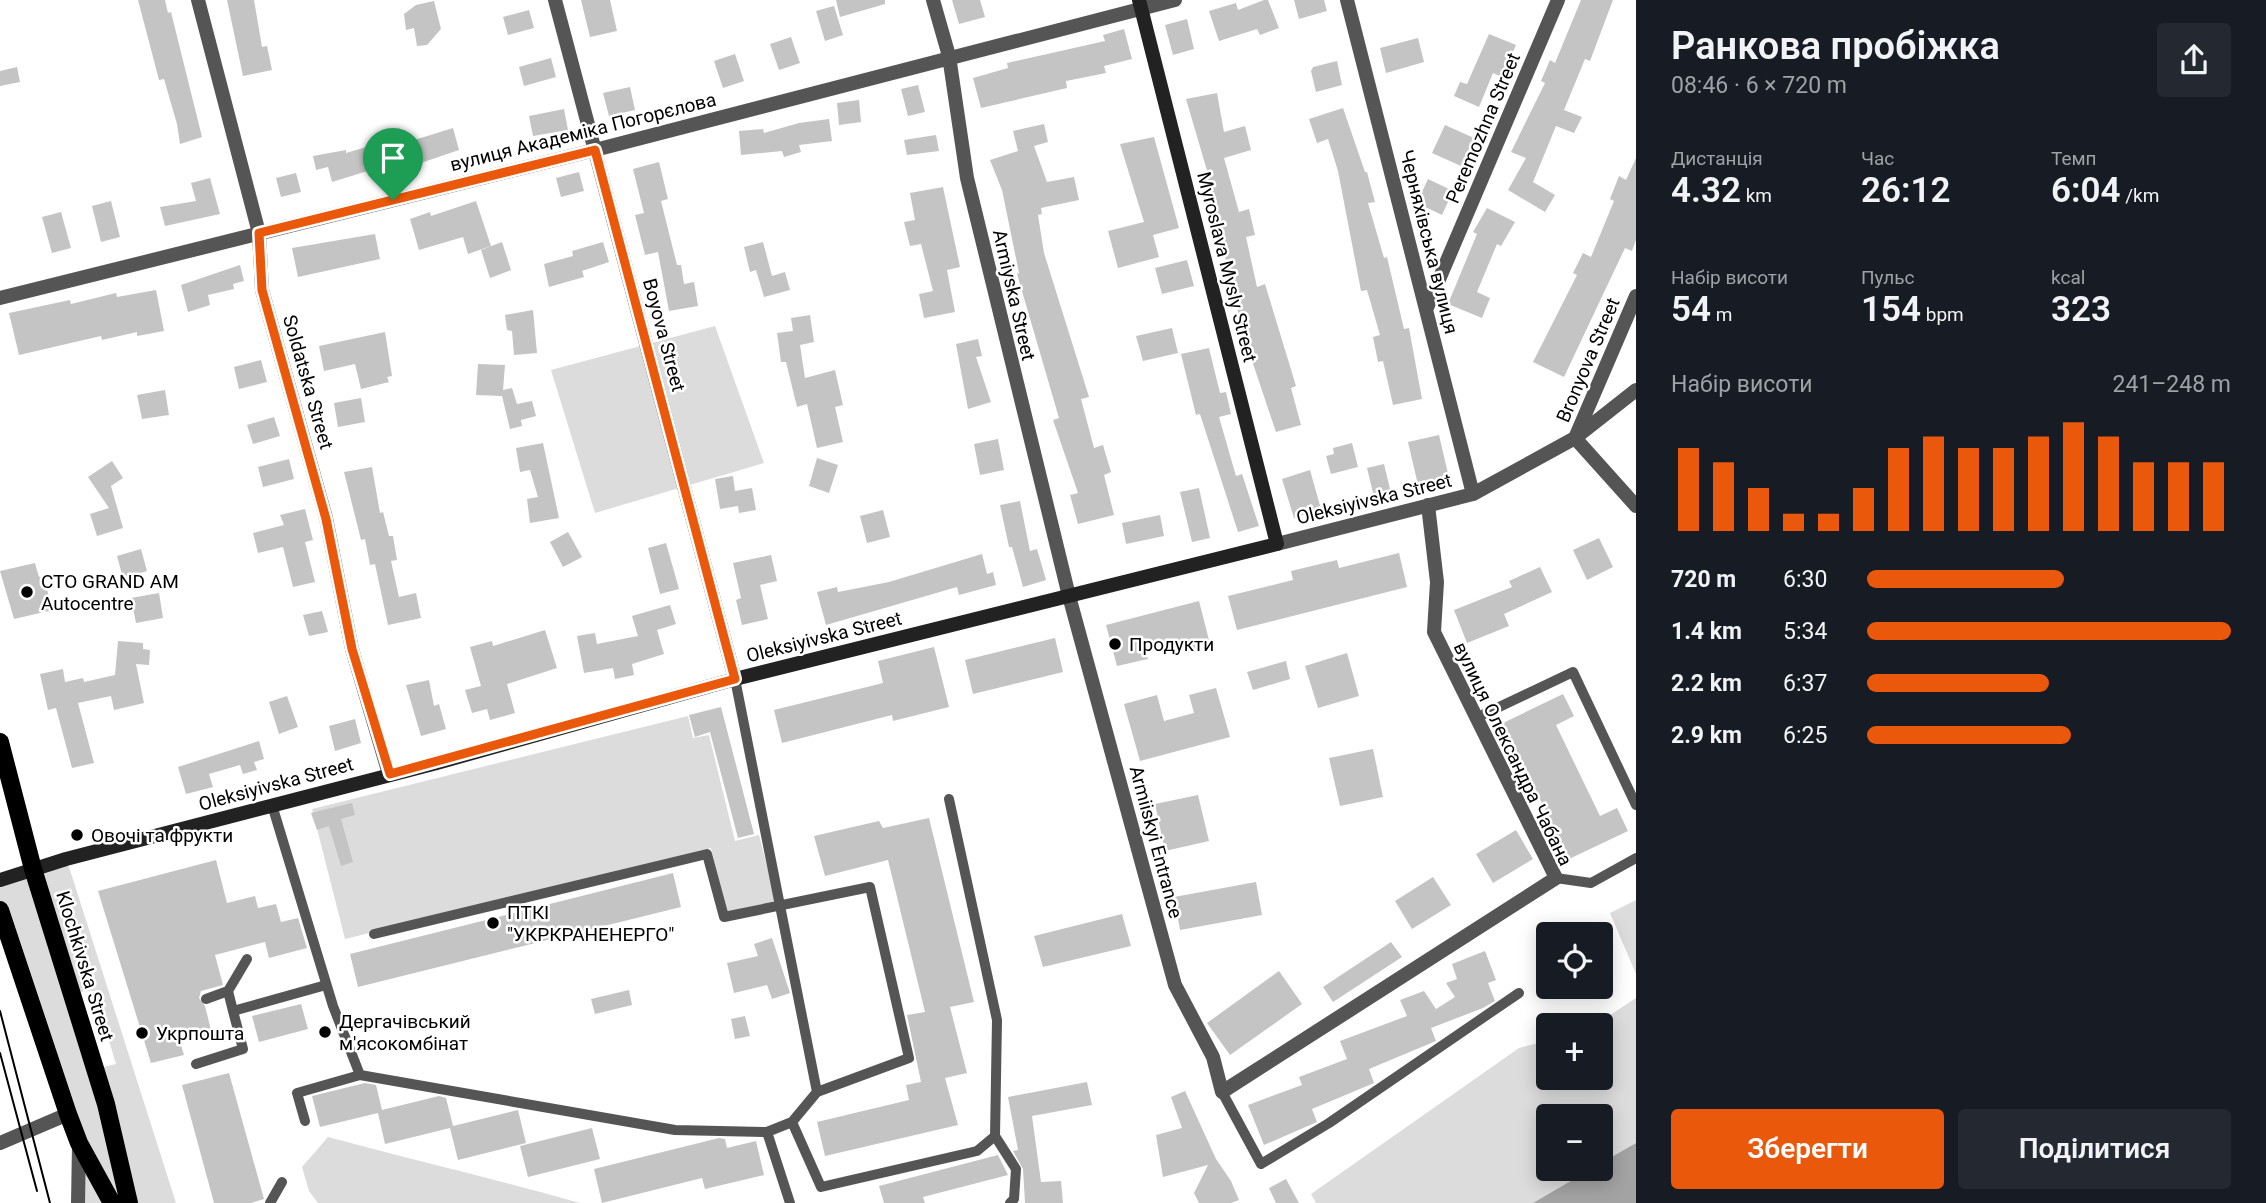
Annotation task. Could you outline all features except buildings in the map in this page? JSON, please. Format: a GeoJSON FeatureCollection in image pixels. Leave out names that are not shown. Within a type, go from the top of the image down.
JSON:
{"type":"FeatureCollection","features":[{"type":"Feature","properties":{"kind":"main road","name":"Klochkivska Street"},"geometry":{"type":"LineString","coordinates":[[0,741],[33,869],[106,1104],[129,1203]]}},
{"type":"Feature","properties":{"kind":"main road"},"geometry":{"type":"LineString","coordinates":[[0,910],[79,1143],[112,1203]]}},
{"type":"Feature","properties":{"kind":"street","name":"Soldatska Street"},"geometry":{"type":"LineString","coordinates":[[198,0],[259,233],[262,290],[326,519],[352,649],[390,774]]}},
{"type":"Feature","properties":{"kind":"street","name":"Boyova Street"},"geometry":{"type":"LineString","coordinates":[[555,0],[735,679]]}},
{"type":"Feature","properties":{"kind":"street","name":"Armiyska Street"},"geometry":{"type":"LineString","coordinates":[[933,0],[949,56],[970,191],[1069,596]]}},
{"type":"Feature","properties":{"kind":"street","name":"вулиця Академіка Погорєлова"},"geometry":{"type":"LineString","coordinates":[[0,298],[595,150],[1140,4],[1175,0]]}},
{"type":"Feature","properties":{"kind":"street","name":"Черняхівська вулиця"},"geometry":{"type":"LineString","coordinates":[[1347,0],[1473,494]]}},
{"type":"Feature","properties":{"kind":"street","name":"Peremozhna Street"},"geometry":{"type":"LineString","coordinates":[[1426,310],[1558,0]]}},
{"type":"Feature","properties":{"kind":"street","name":"Myroslava Mysly Street"},"geometry":{"type":"LineString","coordinates":[[1140,4],[1277,544]]}},
{"type":"Feature","properties":{"kind":"street","name":"Bronyova Street"},"geometry":{"type":"LineString","coordinates":[[1575,438],[1636,296]]}},
{"type":"Feature","properties":{"kind":"street","name":"Oleksiyivska Street"},"geometry":{"type":"LineString","coordinates":[[0,880],[735,679],[1473,494],[1575,438],[1636,390]]}},
{"type":"Feature","properties":{"kind":"street"},"geometry":{"type":"LineString","coordinates":[[1575,438],[1636,506]]}},
{"type":"Feature","properties":{"kind":"street","name":"вулиця Олександра Чабана"},"geometry":{"type":"LineString","coordinates":[[1222,1092],[1556,878],[1434,632],[1437,582],[1428,505]]}},
{"type":"Feature","properties":{"kind":"street","name":"Armiiskyi Entrance"},"geometry":{"type":"LineString","coordinates":[[1069,596],[1175,985],[1213,1057],[1222,1092]]}},
{"type":"Feature","properties":{"kind":"street"},"geometry":{"type":"LineString","coordinates":[[0,1143],[68,1114]]}},
{"type":"Feature","properties":{"kind":"street"},"geometry":{"type":"LineString","coordinates":[[78,1203],[79,1143]]}},
{"type":"Feature","properties":{"kind":"lane"},"geometry":{"type":"LineString","coordinates":[[1476,718],[1573,672],[1636,805]]}},
{"type":"Feature","properties":{"kind":"lane"},"geometry":{"type":"LineString","coordinates":[[735,679],[817,1092]]}},
{"type":"Feature","properties":{"kind":"lane"},"geometry":{"type":"LineString","coordinates":[[949,799],[997,1020],[995,1136],[1016,1169],[1014,1199],[1010,1203]]}},
{"type":"Feature","properties":{"kind":"lane"},"geometry":{"type":"LineString","coordinates":[[272,805],[326,985],[360,1075]]}},
{"type":"Feature","properties":{"kind":"lane"},"geometry":{"type":"LineString","coordinates":[[305,1121],[297,1093],[360,1075],[675,1130],[767,1132],[792,1122],[817,1092],[909,1058],[870,887],[724,917],[707,854],[374,934]]}},
{"type":"Feature","properties":{"kind":"lane"},"geometry":{"type":"LineString","coordinates":[[1556,878],[1591,883],[1636,858]]}},
{"type":"Feature","properties":{"kind":"lane"},"geometry":{"type":"LineString","coordinates":[[206,999],[228,991],[247,959]]}},
{"type":"Feature","properties":{"kind":"lane"},"geometry":{"type":"LineString","coordinates":[[233,1012],[326,985]]}},
{"type":"Feature","properties":{"kind":"lane"},"geometry":{"type":"LineString","coordinates":[[197,1064],[244,1054],[228,991]]}},
{"type":"Feature","properties":{"kind":"lane"},"geometry":{"type":"LineString","coordinates":[[1222,1092],[1261,1164],[1329,1123],[1519,993]]}},
{"type":"Feature","properties":{"kind":"lane"},"geometry":{"type":"LineString","coordinates":[[792,1122],[821,1187],[977,1151],[995,1136]]}},
{"type":"Feature","properties":{"kind":"lane"},"geometry":{"type":"LineString","coordinates":[[767,1132],[790,1203]]}},
{"type":"Feature","properties":{"kind":"lane"},"geometry":{"type":"LineString","coordinates":[[270,1203],[282,1182]]}},
{"type":"Feature","properties":{"kind":"shaded area"},"geometry":{"type":"Polygon","coordinates":[[[715,326],[764,463],[595,513],[551,370],[715,326]]]}},
{"type":"Feature","properties":{"kind":"shaded area"},"geometry":{"type":"Polygon","coordinates":[[[688,716],[693,738],[709,735],[735,841],[759,835],[776,901],[727,913],[711,848],[345,939],[312,809],[688,716]]]}},
{"type":"Feature","properties":{"kind":"shaded area"},"geometry":{"type":"Polygon","coordinates":[[[66,859],[176,1203],[82,1203],[68,1114],[0,910],[0,880],[66,859]],[[94,991],[72,992],[95,1069],[116,1064],[94,991]]]}},
{"type":"Feature","properties":{"kind":"shaded area"},"geometry":{"type":"Polygon","coordinates":[[[1636,900],[1636,974],[1610,913],[1636,900]]]}},
{"type":"Feature","properties":{"kind":"shaded area"},"geometry":{"type":"Polygon","coordinates":[[[1636,998],[1636,1143],[1613,1156],[1613,1104],[1536,1104],[1536,1181],[1571,1181],[1533,1203],[1316,1203],[1311,1194],[1519,1048],[1536,1043],[1536,1090],[1613,1090],[1613,1013],[1636,998]]]}},
{"type":"Feature","properties":{"kind":"shaded area"},"geometry":{"type":"Polygon","coordinates":[[[328,1137],[580,1203],[318,1203],[309,1191],[302,1167],[328,1137]]]}},
{"type":"Feature","properties":{"kind":"shaded area"},"geometry":{"type":"Polygon","coordinates":[[[1636,1143],[1636,1203],[1533,1203],[1571,1181],[1613,1181],[1613,1156],[1636,1143]]]}},
{"type":"Feature","properties":{"kind":"tram line"},"geometry":{"type":"LineString","coordinates":[[0,1011],[50,1203]]}},
{"type":"Feature","properties":{"kind":"tram line"},"geometry":{"type":"LineString","coordinates":[[0,1053],[37,1191]]}},
{"type":"Feature","properties":{"kind":"place","name":"СТО GRAND AM Autocentre"},"geometry":{"type":"Point","coordinates":[27,592]}},
{"type":"Feature","properties":{"kind":"place","name":"Продукти"},"geometry":{"type":"Point","coordinates":[1115,644]}},
{"type":"Feature","properties":{"kind":"place","name":"Овочі та фрукти"},"geometry":{"type":"Point","coordinates":[77,835]}},
{"type":"Feature","properties":{"kind":"place","name":"ПТКІ \"УКРКРАНЕНЕРГО\""},"geometry":{"type":"Point","coordinates":[493,923]}},
{"type":"Feature","properties":{"kind":"place","name":"Дергачівський м'ясокомбінат"},"geometry":{"type":"Point","coordinates":[325,1032]}},
{"type":"Feature","properties":{"kind":"place","name":"Укрпошта"},"geometry":{"type":"Point","coordinates":[142,1033]}},
{"type":"Feature","properties":{"kind":"route"},"geometry":{"type":"LineString","coordinates":[[595,150],[735,679],[390,774],[352,649],[326,519],[262,290],[259,233],[393,200],[595,150]]}}]}
